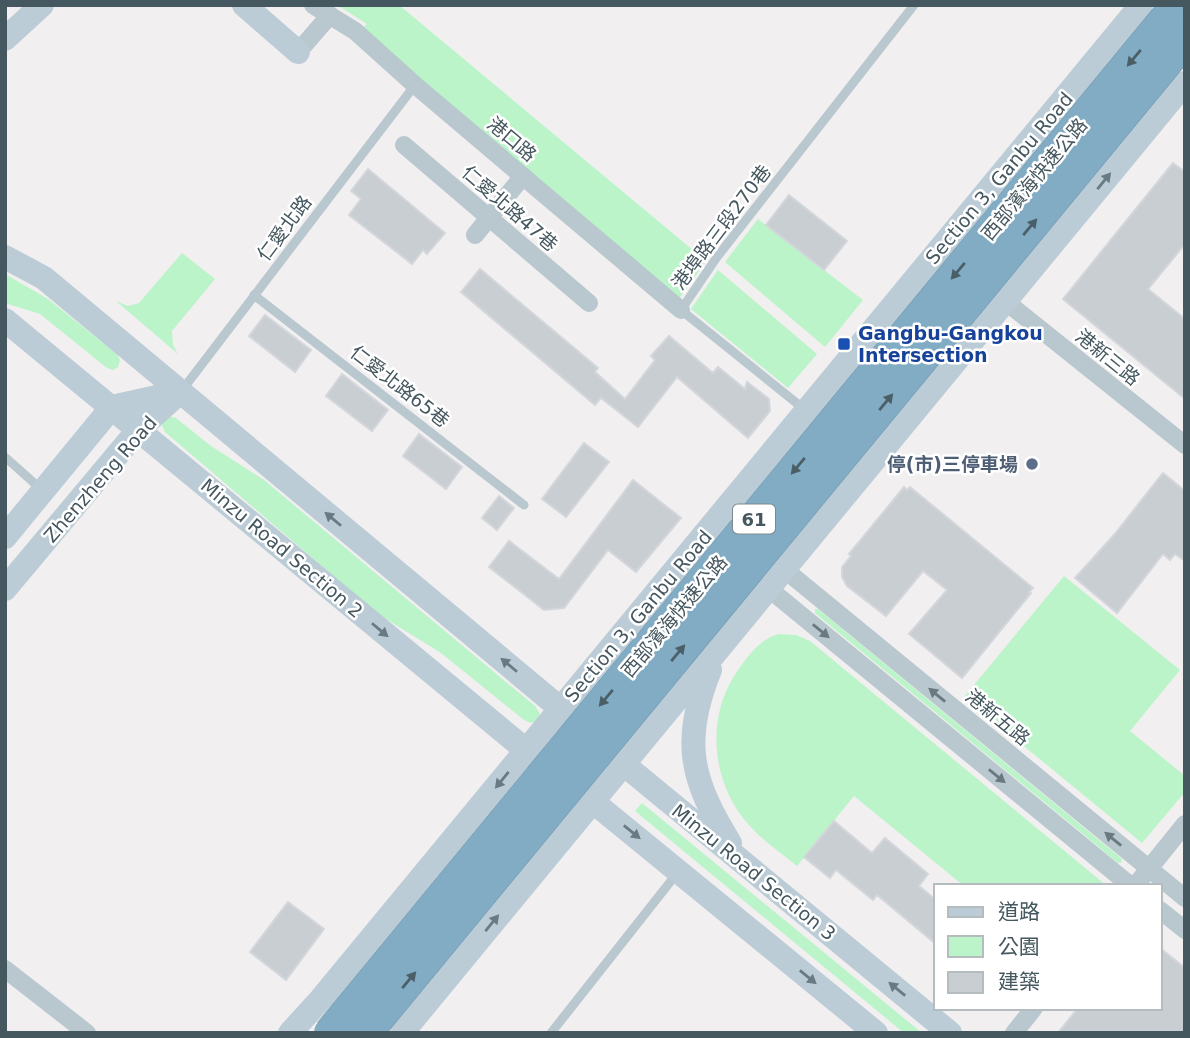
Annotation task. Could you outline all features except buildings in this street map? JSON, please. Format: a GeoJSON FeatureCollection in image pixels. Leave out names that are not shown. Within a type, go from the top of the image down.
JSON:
{"type":"FeatureCollection","features":[{"type":"Feature","properties":{"kind":"highway","name":"西部濱海快速公路"},"geometry":{"type":"LineString","coordinates":[[330,1033],[1177,5]]}},
{"type":"Feature","properties":{"kind":"highway","name":"西部濱海快速公路"},"geometry":{"type":"LineString","coordinates":[[366,1033],[1185,40]]}},
{"type":"Feature","properties":{"kind":"street"},"geometry":{"type":"LineString","coordinates":[[5,39],[42,5]]}},
{"type":"Feature","properties":{"kind":"street"},"geometry":{"type":"LineString","coordinates":[[244,5],[298,52],[330,15]]}},
{"type":"Feature","properties":{"kind":"street","name":"港口路"},"geometry":{"type":"LineString","coordinates":[[313,5],[355,31],[681,310]]}},
{"type":"Feature","properties":{"kind":"street","name":"Section 3, Ganbu Road"},"geometry":{"type":"LineString","coordinates":[[290,1033],[321,999],[1142,5]]}},
{"type":"Feature","properties":{"kind":"street"},"geometry":{"type":"LineString","coordinates":[[402,1033],[1185,83]]}},
{"type":"Feature","properties":{"kind":"street","name":"仁愛北路47巷"},"geometry":{"type":"LineString","coordinates":[[404,145],[589,303]]}},
{"type":"Feature","properties":{"kind":"street"},"geometry":{"type":"LineString","coordinates":[[475,235],[523,176]]}},
{"type":"Feature","properties":{"kind":"street"},"geometry":{"type":"LineString","coordinates":[[5,257],[44,278],[561,708]]}},
{"type":"Feature","properties":{"kind":"street","name":"港新三路"},"geometry":{"type":"LineString","coordinates":[[1005,301],[1185,446]]}},
{"type":"Feature","properties":{"kind":"street","name":"Minzu Road Section 2"},"geometry":{"type":"LineString","coordinates":[[5,320],[526,751],[593,800]]}},
{"type":"Feature","properties":{"kind":"street","name":"Zhenzheng Road"},"geometry":{"type":"LineString","coordinates":[[5,537],[112,407],[180,392]]}},
{"type":"Feature","properties":{"kind":"street","name":"Zhenzheng Road"},"geometry":{"type":"LineString","coordinates":[[5,589],[139,429],[180,392]]}},
{"type":"Feature","properties":{"kind":"street","name":"港新五路"},"geometry":{"type":"LineString","coordinates":[[784,569],[1185,898]]}},
{"type":"Feature","properties":{"kind":"street"},"geometry":{"type":"LineString","coordinates":[[768,588],[1131,884]]}},
{"type":"Feature","properties":{"kind":"street"},"geometry":{"type":"LineString","coordinates":[[719,647],[697,705],[693,755],[704,799],[741,862]]}},
{"type":"Feature","properties":{"kind":"street","name":"Minzu Road Section 3"},"geometry":{"type":"LineString","coordinates":[[561,708],[623,764],[950,1033]]}},
{"type":"Feature","properties":{"kind":"street"},"geometry":{"type":"LineString","coordinates":[[593,800],[876,1033]]}},
{"type":"Feature","properties":{"kind":"street"},"geometry":{"type":"LineString","coordinates":[[1135,884],[1185,824]]}},
{"type":"Feature","properties":{"kind":"street"},"geometry":{"type":"LineString","coordinates":[[1162,912],[1185,930]]}},
{"type":"Feature","properties":{"kind":"street"},"geometry":{"type":"LineString","coordinates":[[5,969],[87,1033]]}},
{"type":"Feature","properties":{"kind":"street","name":"Section 3, Ganbu Road"},"geometry":{"type":"LineString","coordinates":[[298,1033],[321,999]]}},
{"type":"Feature","properties":{"kind":"street"},"geometry":{"type":"LineString","coordinates":[[1014,1033],[1032,1010]]}},
{"type":"Feature","properties":{"kind":"lane","name":"港埠路三段270巷"},"geometry":{"type":"LineString","coordinates":[[871,464],[681,310],[718,257],[914,5]]}},
{"type":"Feature","properties":{"kind":"lane","name":"仁愛北路"},"geometry":{"type":"LineString","coordinates":[[180,392],[415,85]]}},
{"type":"Feature","properties":{"kind":"lane","name":"仁愛北路65巷"},"geometry":{"type":"LineString","coordinates":[[254,295],[524,505]]}},
{"type":"Feature","properties":{"kind":"lane"},"geometry":{"type":"LineString","coordinates":[[5,457],[44,491]]}},
{"type":"Feature","properties":{"kind":"lane"},"geometry":{"type":"LineString","coordinates":[[551,1033],[679,871]]}},
{"type":"Feature","properties":{"kind":"green space"},"geometry":{"type":"Polygon","coordinates":[[[337,5],[399,5],[706,261],[679,299],[420,80],[363,28],[367,24],[337,5]]]}},
{"type":"Feature","properties":{"kind":"green space"},"geometry":{"type":"Polygon","coordinates":[[[758,219],[863,300],[825,347],[725,262],[758,219]]]}},
{"type":"Feature","properties":{"kind":"green space"},"geometry":{"type":"Polygon","coordinates":[[[182,253],[215,279],[172,331],[173,345],[178,354],[116,301],[128,306],[139,303],[182,253]]]}},
{"type":"Feature","properties":{"kind":"green space"},"geometry":{"type":"Polygon","coordinates":[[[718,270],[817,354],[788,388],[691,309],[718,270]]]}},
{"type":"Feature","properties":{"kind":"green space"},"geometry":{"type":"Polygon","coordinates":[[[5,274],[48,299],[117,354],[120,360],[118,367],[113,370],[107,368],[40,314],[5,303],[5,274]]]}},
{"type":"Feature","properties":{"kind":"green space"},"geometry":{"type":"Polygon","coordinates":[[[163,418],[176,418],[211,446],[264,480],[535,706],[540,714],[537,721],[531,723],[524,720],[441,653],[378,614],[165,432],[162,426],[163,418]]]}},
{"type":"Feature","properties":{"kind":"green space"},"geometry":{"type":"Polygon","coordinates":[[[1064,576],[1180,670],[1130,731],[1185,776],[1185,792],[1142,843],[964,697],[1064,576]]]}},
{"type":"Feature","properties":{"kind":"green space"},"geometry":{"type":"Polygon","coordinates":[[[815,609],[1122,859],[1121,863],[815,613],[815,609]]]}},
{"type":"Feature","properties":{"kind":"green space"},"geometry":{"type":"Polygon","coordinates":[[[796,635],[810,641],[1105,884],[962,884],[854,796],[797,866],[759,835],[736,808],[720,770],[717,750],[720,710],[726,691],[754,649],[772,636],[796,635]]]}},
{"type":"Feature","properties":{"kind":"green space"},"geometry":{"type":"Polygon","coordinates":[[[642,803],[922,1033],[904,1033],[635,811],[642,803]]]}},
{"type":"Feature","properties":{"kind":"place","name":"Gangbu-Gangkou Intersection"},"geometry":{"type":"Point","coordinates":[844,344]}},
{"type":"Feature","properties":{"kind":"place","name":"停(市)三停車場"},"geometry":{"type":"Point","coordinates":[1032,464]}}]}
